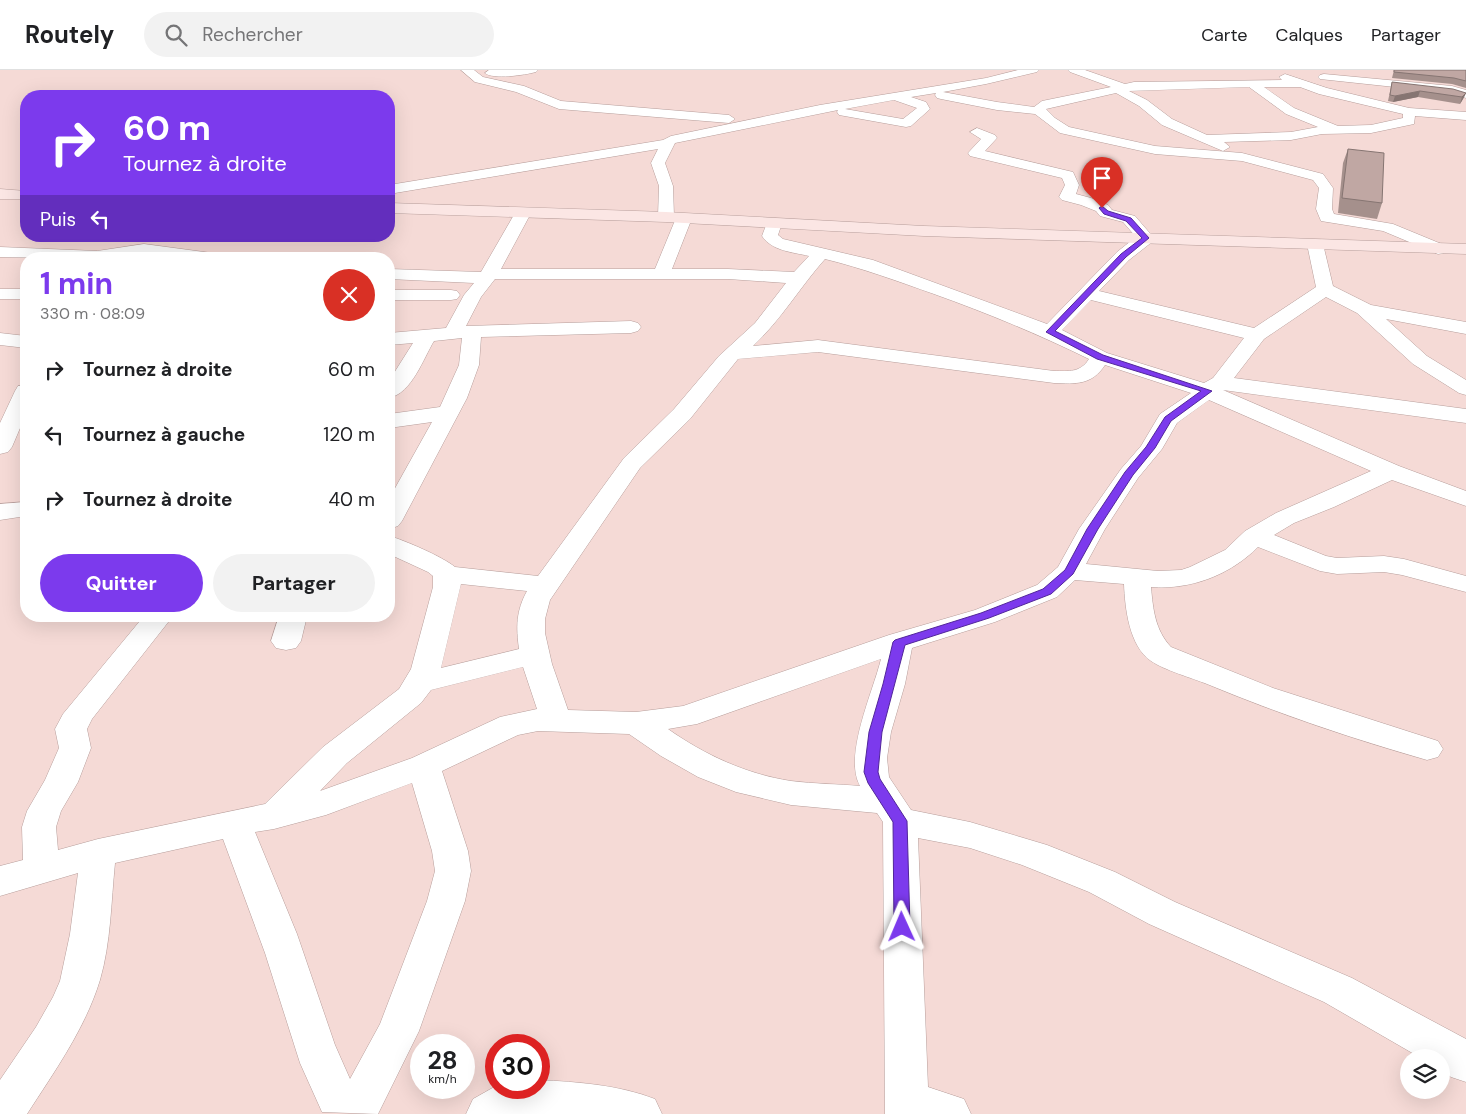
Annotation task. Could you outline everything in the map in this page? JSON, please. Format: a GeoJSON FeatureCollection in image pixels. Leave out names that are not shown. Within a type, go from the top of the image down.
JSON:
{"type":"FeatureCollection","features":[{"type":"Feature","properties":{"kind":"street"},"geometry":{"type":"LineString","coordinates":[[469,72],[517,73],[532,70]]}},
{"type":"Feature","properties":{"kind":"street"},"geometry":{"type":"LineString","coordinates":[[666,217],[666,186],[658,163],[670,140],[820,109],[986,82],[1033,70]]}},
{"type":"Feature","properties":{"kind":"street"},"geometry":{"type":"LineString","coordinates":[[1074,70],[1120,88],[1167,122],[1207,139],[1242,157]]}},
{"type":"Feature","properties":{"kind":"street"},"geometry":{"type":"LineString","coordinates":[[1268,70],[1324,91],[1409,112],[1466,116]]}},
{"type":"Feature","properties":{"kind":"street"},"geometry":{"type":"LineString","coordinates":[[1040,111],[1040,106],[1120,88],[1299,82],[1333,70]]}},
{"type":"Feature","properties":{"kind":"street"},"geometry":{"type":"LineString","coordinates":[[469,72],[479,80],[520,89],[559,104],[755,122]]}},
{"type":"Feature","properties":{"kind":"street"},"geometry":{"type":"LineString","coordinates":[[1154,72],[1169,85]]}},
{"type":"Feature","properties":{"kind":"street"},"geometry":{"type":"LineString","coordinates":[[1317,76],[1452,90],[1466,94]]}},
{"type":"Feature","properties":{"kind":"street"},"geometry":{"type":"LineString","coordinates":[[986,82],[1004,88]]}},
{"type":"Feature","properties":{"kind":"street"},"geometry":{"type":"LineString","coordinates":[[1252,84],[1290,112],[1336,129]]}},
{"type":"Feature","properties":{"kind":"street"},"geometry":{"type":"LineString","coordinates":[[922,91],[997,106],[1040,111],[1057,127],[1159,151],[1242,157],[1306,170],[1321,178],[1325,185],[1324,209],[1329,219],[1387,227],[1438,248]]}},
{"type":"Feature","properties":{"kind":"street"},"geometry":{"type":"LineString","coordinates":[[820,109],[906,123],[924,109],[917,103],[894,96]]}},
{"type":"Feature","properties":{"kind":"street"},"geometry":{"type":"LineString","coordinates":[[1037,98],[1053,103]]}},
{"type":"Feature","properties":{"kind":"street"},"geometry":{"type":"LineString","coordinates":[[1452,114],[1456,108],[1466,102]]}},
{"type":"Feature","properties":{"kind":"street"},"geometry":{"type":"LineString","coordinates":[[1207,139],[1307,140],[1322,130],[1371,129],[1404,123],[1409,121],[1409,112]]}},
{"type":"Feature","properties":{"kind":"street"},"geometry":{"type":"LineString","coordinates":[[977,132],[990,138],[975,153],[1068,175],[1072,185],[1067,197],[1086,201],[1102,208],[1106,213],[1129,219],[1146,238]]}},
{"type":"Feature","properties":{"kind":"street"},"geometry":{"type":"LineString","coordinates":[[1092,150],[1095,146],[1109,140]]}},
{"type":"Feature","properties":{"kind":"street"},"geometry":{"type":"LineString","coordinates":[[395,189],[668,143]]}},
{"type":"Feature","properties":{"kind":"street"},"geometry":{"type":"LineString","coordinates":[[1133,160],[1228,170],[1306,170]]}},
{"type":"Feature","properties":{"kind":"street"},"geometry":{"type":"LineString","coordinates":[[395,208],[666,217],[924,231],[1466,249]]}},
{"type":"Feature","properties":{"kind":"street"},"geometry":{"type":"LineString","coordinates":[[395,510],[456,398],[469,365],[462,333],[473,295],[488,276],[523,213]]}},
{"type":"Feature","properties":{"kind":"street"},"geometry":{"type":"LineString","coordinates":[[662,273],[684,218]]}},
{"type":"Feature","properties":{"kind":"street"},"geometry":{"type":"LineString","coordinates":[[774,223],[770,236],[777,243],[867,264],[1050,332],[1100,357],[1213,386],[1466,416]]}},
{"type":"Feature","properties":{"kind":"street"},"geometry":{"type":"LineString","coordinates":[[1050,332],[1123,256],[1146,238]]}},
{"type":"Feature","properties":{"kind":"street"},"geometry":{"type":"LineString","coordinates":[[116,252],[132,242]]}},
{"type":"Feature","properties":{"kind":"street"},"geometry":{"type":"LineString","coordinates":[[1315,244],[1325,289]]}},
{"type":"Feature","properties":{"kind":"street"},"geometry":{"type":"LineString","coordinates":[[122,252],[144,249],[161,252]]}},
{"type":"Feature","properties":{"kind":"street"},"geometry":{"type":"LineString","coordinates":[[0,252],[20,253]]}},
{"type":"Feature","properties":{"kind":"street"},"geometry":{"type":"LineString","coordinates":[[556,720],[536,654],[531,630],[533,608],[545,586],[632,463],[682,414],[732,354],[762,328],[820,254]]}},
{"type":"Feature","properties":{"kind":"street"},"geometry":{"type":"LineString","coordinates":[[395,274],[488,276],[662,273],[800,278]]}},
{"type":"Feature","properties":{"kind":"street"},"geometry":{"type":"LineString","coordinates":[[1325,289],[1364,309],[1420,360],[1466,389]]}},
{"type":"Feature","properties":{"kind":"street"},"geometry":{"type":"LineString","coordinates":[[0,881],[98,854],[272,817],[314,806],[424,766],[511,725],[538,720],[636,723],[686,716],[899,642],[1019,603],[1047,591],[1069,572],[1092,529],[1129,474],[1150,448],[1168,419],[1213,386],[1257,335],[1325,289]]}},
{"type":"Feature","properties":{"kind":"street"},"geometry":{"type":"LineString","coordinates":[[0,294],[20,294]]}},
{"type":"Feature","properties":{"kind":"street"},"geometry":{"type":"LineString","coordinates":[[1087,294],[1257,335]]}},
{"type":"Feature","properties":{"kind":"street"},"geometry":{"type":"LineString","coordinates":[[395,295],[473,295]]}},
{"type":"Feature","properties":{"kind":"street"},"geometry":{"type":"LineString","coordinates":[[1364,309],[1466,328]]}},
{"type":"Feature","properties":{"kind":"street"},"geometry":{"type":"LineString","coordinates":[[395,338],[462,333],[631,327]]}},
{"type":"Feature","properties":{"kind":"street"},"geometry":{"type":"LineString","coordinates":[[395,387],[399,383],[427,335]]}},
{"type":"Feature","properties":{"kind":"street"},"geometry":{"type":"LineString","coordinates":[[0,339],[20,341]]}},
{"type":"Feature","properties":{"kind":"street"},"geometry":{"type":"LineString","coordinates":[[732,354],[818,346],[1054,377],[1083,376],[1093,370],[1100,357]]}},
{"type":"Feature","properties":{"kind":"street"},"geometry":{"type":"LineString","coordinates":[[1213,386],[1391,471],[1466,500]]}},
{"type":"Feature","properties":{"kind":"street"},"geometry":{"type":"LineString","coordinates":[[0,447],[20,407]]}},
{"type":"Feature","properties":{"kind":"street"},"geometry":{"type":"LineString","coordinates":[[395,420],[448,413]]}},
{"type":"Feature","properties":{"kind":"street"},"geometry":{"type":"LineString","coordinates":[[1069,572],[1137,578],[1182,578],[1200,573],[1234,556],[1254,536],[1285,518],[1325,502],[1391,471]]}},
{"type":"Feature","properties":{"kind":"street"},"geometry":{"type":"LineString","coordinates":[[1441,490],[1466,490]]}},
{"type":"Feature","properties":{"kind":"street"},"geometry":{"type":"LineString","coordinates":[[0,512],[20,510]]}},
{"type":"Feature","properties":{"kind":"street"},"geometry":{"type":"LineString","coordinates":[[1254,536],[1320,563],[1337,566],[1384,564],[1404,567],[1466,585]]}},
{"type":"Feature","properties":{"kind":"street"},"geometry":{"type":"LineString","coordinates":[[395,547],[437,566],[446,574],[545,586]]}},
{"type":"Feature","properties":{"kind":"street"},"geometry":{"type":"LineString","coordinates":[[272,817],[335,755],[410,696],[420,683],[426,669],[447,587],[446,574]]}},
{"type":"Feature","properties":{"kind":"street"},"geometry":{"type":"LineString","coordinates":[[1137,578],[1139,609],[1144,632],[1154,648],[1161,654],[1262,695],[1427,749]]}},
{"type":"Feature","properties":{"kind":"street"},"geometry":{"type":"LineString","coordinates":[[42,870],[39,827],[44,811],[61,782],[75,748],[71,728],[79,714],[154,622]]}},
{"type":"Feature","properties":{"kind":"street"},"geometry":{"type":"LineString","coordinates":[[899,642],[890,684],[876,732],[871,768],[872,777],[894,811],[907,1108],[949,1114]]}},
{"type":"Feature","properties":{"kind":"street"},"geometry":{"type":"LineString","coordinates":[[420,683],[536,654]]}},
{"type":"Feature","properties":{"kind":"street"},"geometry":{"type":"LineString","coordinates":[[636,723],[672,748],[710,769],[748,783],[791,793],[894,811],[1034,855],[1102,882],[1162,913],[1338,990],[1450,1052],[1466,1063]]}},
{"type":"Feature","properties":{"kind":"street"},"geometry":{"type":"LineString","coordinates":[[354,1114],[398,1031],[446,901],[453,871],[450,851],[424,766]]}},
{"type":"Feature","properties":{"kind":"street"},"geometry":{"type":"LineString","coordinates":[[235,825],[276,925],[323,1065],[337,1100],[347,1114]]}},
{"type":"Feature","properties":{"kind":"street"},"geometry":{"type":"LineString","coordinates":[[2,1114],[54,1035],[73,996],[85,961],[98,854]]}},
{"type":"Feature","properties":{"kind":"street"},"geometry":{"type":"LineString","coordinates":[[488,1114],[513,1100],[575,1102],[640,1114]]}},
{"type":"Feature","properties":{"kind":"building"},"geometry":{"type":"Polygon","coordinates":[[[1394,70],[1466,70],[1466,81],[1394,72],[1394,70]]]}},
{"type":"Feature","properties":{"kind":"building"},"geometry":{"type":"Polygon","coordinates":[[[1392,82],[1453,89],[1466,93],[1462,97],[1420,91],[1395,96],[1390,95],[1392,82]]]}},
{"type":"Feature","properties":{"kind":"building"},"geometry":{"type":"Polygon","coordinates":[[[1348,149],[1384,153],[1382,203],[1342,198],[1348,149]]]}},
{"type":"Feature","properties":{"kind":"route"},"geometry":{"type":"LineString","coordinates":[[902,927],[900,821],[873,780],[871,772],[876,732],[890,684],[899,642],[985,616],[1047,591],[1069,572],[1092,529],[1129,474],[1150,448],[1168,419],[1207,391],[1100,357],[1050,332],[1123,256],[1146,238],[1129,219],[1106,213],[1102,208]]}}]}
